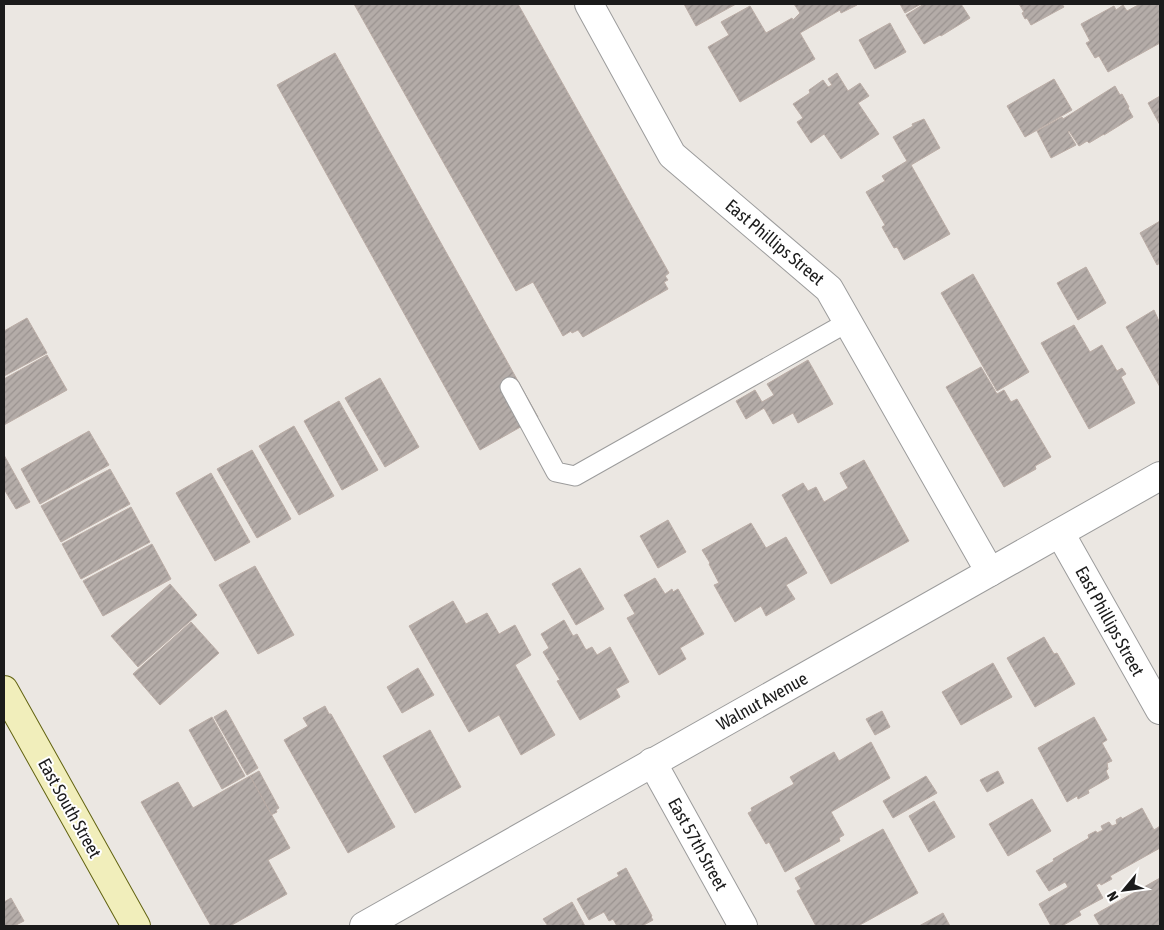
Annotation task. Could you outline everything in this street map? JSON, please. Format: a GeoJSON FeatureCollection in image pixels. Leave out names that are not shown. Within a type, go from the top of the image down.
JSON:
{"type":"FeatureCollection","features":[{"type":"Feature","properties":{"kind":"main road","name":"East South Street"},"geometry":{"type":"LineString","coordinates":[[4,690],[136,926]]}},
{"type":"Feature","properties":{"kind":"street","name":"East Phillips Street"},"geometry":{"type":"LineString","coordinates":[[588,4],[672,155],[829,289],[990,572]]}},
{"type":"Feature","properties":{"kind":"street","name":"Walnut Avenue"},"geometry":{"type":"LineString","coordinates":[[364,926],[1160,476]]}},
{"type":"Feature","properties":{"kind":"street","name":"East Phillips Street"},"geometry":{"type":"LineString","coordinates":[[1060,533],[1160,710]]}},
{"type":"Feature","properties":{"kind":"street","name":"East 57th Street"},"geometry":{"type":"LineString","coordinates":[[652,762],[743,926]]}},
{"type":"Feature","properties":{"kind":"lane"},"geometry":{"type":"LineString","coordinates":[[510,387],[556,472],[575,476],[848,322]]}},
{"type":"Feature","properties":{"kind":"building"},"geometry":{"type":"Polygon","coordinates":[[[354,4],[518,4],[669,273],[665,276],[668,280],[664,282],[668,289],[583,337],[578,330],[572,333],[571,331],[563,336],[533,282],[516,291],[354,4]]]}},
{"type":"Feature","properties":{"kind":"building"},"geometry":{"type":"Polygon","coordinates":[[[684,4],[736,4],[696,26],[684,4]]]}},
{"type":"Feature","properties":{"kind":"building"},"geometry":{"type":"Polygon","coordinates":[[[794,4],[857,5],[841,13],[840,10],[800,33],[815,59],[740,102],[708,47],[729,35],[721,22],[750,6],[766,33],[792,18],[793,20],[800,13],[794,4]]]}},
{"type":"Feature","properties":{"kind":"building"},"geometry":{"type":"Polygon","coordinates":[[[900,4],[921,4],[905,13],[900,4]]]}},
{"type":"Feature","properties":{"kind":"building"},"geometry":{"type":"Polygon","coordinates":[[[924,4],[961,4],[970,18],[924,44],[906,15],[924,4]]]}},
{"type":"Feature","properties":{"kind":"building"},"geometry":{"type":"Polygon","coordinates":[[[1019,4],[1062,4],[1064,7],[1031,25],[1027,18],[1025,19],[1022,13],[1024,12],[1019,4]]]}},
{"type":"Feature","properties":{"kind":"building"},"geometry":{"type":"Polygon","coordinates":[[[1140,4],[1160,4],[1160,43],[1108,72],[1099,56],[1095,58],[1086,43],[1090,41],[1081,24],[1114,6],[1116,10],[1123,5],[1127,11],[1140,4]]]}},
{"type":"Feature","properties":{"kind":"building"},"geometry":{"type":"Polygon","coordinates":[[[890,23],[906,52],[875,69],[859,40],[890,23]]]}},
{"type":"Feature","properties":{"kind":"building"},"geometry":{"type":"Polygon","coordinates":[[[335,53],[538,417],[480,450],[277,85],[335,53]]]}},
{"type":"Feature","properties":{"kind":"building"},"geometry":{"type":"Polygon","coordinates":[[[837,73],[848,91],[860,83],[869,96],[858,103],[879,134],[841,159],[824,134],[811,143],[797,122],[803,118],[793,104],[810,93],[809,90],[823,80],[828,87],[832,85],[828,79],[837,73]]]}},
{"type":"Feature","properties":{"kind":"building"},"geometry":{"type":"Polygon","coordinates":[[[1054,79],[1072,110],[1025,137],[1007,106],[1054,79]]]}},
{"type":"Feature","properties":{"kind":"building"},"geometry":{"type":"Polygon","coordinates":[[[1115,86],[1120,95],[1122,94],[1133,117],[1104,135],[1079,146],[1069,131],[1076,145],[1051,158],[1037,131],[1062,117],[1063,119],[1115,86]]]}},
{"type":"Feature","properties":{"kind":"building"},"geometry":{"type":"Polygon","coordinates":[[[1160,96],[1160,125],[1148,103],[1160,96]]]}},
{"type":"Feature","properties":{"kind":"building"},"geometry":{"type":"Polygon","coordinates":[[[924,119],[940,148],[911,165],[950,234],[904,260],[897,247],[894,248],[882,227],[885,225],[866,192],[885,181],[882,176],[907,161],[893,137],[913,126],[912,124],[924,119]]]}},
{"type":"Feature","properties":{"kind":"building"},"geometry":{"type":"Polygon","coordinates":[[[1160,221],[1160,263],[1157,265],[1140,233],[1160,221]]]}},
{"type":"Feature","properties":{"kind":"building"},"geometry":{"type":"Polygon","coordinates":[[[1086,267],[1106,303],[1078,320],[1057,283],[1086,267]]]}},
{"type":"Feature","properties":{"kind":"building"},"geometry":{"type":"Polygon","coordinates":[[[973,274],[1029,372],[997,391],[941,293],[973,274]]]}},
{"type":"Feature","properties":{"kind":"building"},"geometry":{"type":"Polygon","coordinates":[[[1154,310],[1160,320],[1160,387],[1126,327],[1154,310]]]}},
{"type":"Feature","properties":{"kind":"building"},"geometry":{"type":"Polygon","coordinates":[[[27,318],[47,353],[4,376],[4,331],[27,318]]]}},
{"type":"Feature","properties":{"kind":"building"},"geometry":{"type":"Polygon","coordinates":[[[1074,325],[1090,352],[1102,345],[1117,371],[1122,368],[1126,374],[1121,377],[1135,403],[1089,429],[1041,343],[1074,325]]]}},
{"type":"Feature","properties":{"kind":"building"},"geometry":{"type":"Polygon","coordinates":[[[47,355],[67,390],[4,425],[4,379],[47,355]]]}},
{"type":"Feature","properties":{"kind":"building"},"geometry":{"type":"Polygon","coordinates":[[[808,360],[833,404],[798,423],[793,413],[773,424],[764,408],[746,419],[736,401],[755,390],[762,402],[774,395],[767,384],[808,360]]]}},
{"type":"Feature","properties":{"kind":"building"},"geometry":{"type":"Polygon","coordinates":[[[981,367],[997,394],[1004,390],[1011,402],[1017,399],[1051,457],[1035,466],[1036,469],[1004,487],[946,387],[981,367]]]}},
{"type":"Feature","properties":{"kind":"building"},"geometry":{"type":"Polygon","coordinates":[[[380,378],[419,447],[385,467],[345,398],[380,378]]]}},
{"type":"Feature","properties":{"kind":"building"},"geometry":{"type":"Polygon","coordinates":[[[339,401],[378,470],[342,490],[304,421],[339,401]]]}},
{"type":"Feature","properties":{"kind":"building"},"geometry":{"type":"Polygon","coordinates":[[[294,426],[334,496],[299,515],[259,446],[294,426]]]}},
{"type":"Feature","properties":{"kind":"building"},"geometry":{"type":"Polygon","coordinates":[[[89,431],[109,465],[40,504],[21,469],[89,431]]]}},
{"type":"Feature","properties":{"kind":"building"},"geometry":{"type":"Polygon","coordinates":[[[252,450],[291,519],[257,538],[217,469],[252,450]]]}},
{"type":"Feature","properties":{"kind":"building"},"geometry":{"type":"Polygon","coordinates":[[[4,455],[30,502],[16,509],[4,489],[4,455]]]}},
{"type":"Feature","properties":{"kind":"building"},"geometry":{"type":"Polygon","coordinates":[[[864,460],[909,541],[831,584],[782,495],[803,483],[808,491],[816,487],[824,502],[848,488],[840,473],[864,460]]]}},
{"type":"Feature","properties":{"kind":"building"},"geometry":{"type":"Polygon","coordinates":[[[110,469],[130,504],[61,542],[41,506],[110,469]]]}},
{"type":"Feature","properties":{"kind":"building"},"geometry":{"type":"Polygon","coordinates":[[[211,473],[250,542],[215,561],[176,493],[211,473]]]}},
{"type":"Feature","properties":{"kind":"building"},"geometry":{"type":"Polygon","coordinates":[[[131,507],[150,542],[81,579],[62,544],[131,507]]]}},
{"type":"Feature","properties":{"kind":"building"},"geometry":{"type":"Polygon","coordinates":[[[668,520],[686,552],[658,568],[640,536],[668,520]]]}},
{"type":"Feature","properties":{"kind":"building"},"geometry":{"type":"Polygon","coordinates":[[[751,523],[766,548],[786,537],[807,573],[786,585],[795,599],[766,616],[761,606],[735,622],[714,585],[719,583],[702,550],[751,523]]]}},
{"type":"Feature","properties":{"kind":"building"},"geometry":{"type":"Polygon","coordinates":[[[152,544],[171,579],[103,616],[83,581],[152,544]]]}},
{"type":"Feature","properties":{"kind":"building"},"geometry":{"type":"Polygon","coordinates":[[[255,566],[294,635],[258,654],[219,585],[255,566]]]}},
{"type":"Feature","properties":{"kind":"building"},"geometry":{"type":"Polygon","coordinates":[[[580,568],[604,609],[576,625],[552,584],[580,568]]]}},
{"type":"Feature","properties":{"kind":"building"},"geometry":{"type":"Polygon","coordinates":[[[655,578],[665,594],[672,589],[673,592],[678,589],[704,634],[680,648],[686,659],[659,675],[627,618],[635,614],[624,595],[655,578]]]}},
{"type":"Feature","properties":{"kind":"building"},"geometry":{"type":"Polygon","coordinates":[[[170,584],[197,615],[138,667],[111,636],[170,584]]]}},
{"type":"Feature","properties":{"kind":"building"},"geometry":{"type":"Polygon","coordinates":[[[453,601],[466,624],[487,613],[499,634],[515,625],[531,655],[515,665],[555,735],[521,755],[499,715],[469,732],[409,626],[453,601]]]}},
{"type":"Feature","properties":{"kind":"building"},"geometry":{"type":"Polygon","coordinates":[[[564,620],[573,636],[577,634],[586,650],[592,647],[597,655],[610,647],[629,682],[616,689],[620,697],[580,720],[557,681],[560,680],[543,652],[549,648],[541,634],[564,620]]]}},
{"type":"Feature","properties":{"kind":"building"},"geometry":{"type":"Polygon","coordinates":[[[191,622],[219,653],[160,705],[133,674],[191,622]]]}},
{"type":"Feature","properties":{"kind":"building"},"geometry":{"type":"Polygon","coordinates":[[[1044,637],[1054,654],[1057,653],[1075,684],[1035,707],[1007,658],[1044,637]]]}},
{"type":"Feature","properties":{"kind":"building"},"geometry":{"type":"Polygon","coordinates":[[[993,663],[1012,697],[961,725],[942,692],[993,663]]]}},
{"type":"Feature","properties":{"kind":"building"},"geometry":{"type":"Polygon","coordinates":[[[418,668],[434,695],[402,713],[387,687],[418,668]]]}},
{"type":"Feature","properties":{"kind":"building"},"geometry":{"type":"Polygon","coordinates":[[[325,706],[395,827],[348,853],[284,740],[308,726],[303,718],[325,706]]]}},
{"type":"Feature","properties":{"kind":"building"},"geometry":{"type":"Polygon","coordinates":[[[226,710],[258,768],[247,775],[214,717],[226,710]]]}},
{"type":"Feature","properties":{"kind":"building"},"geometry":{"type":"Polygon","coordinates":[[[882,711],[890,727],[875,735],[866,719],[882,711]]]}},
{"type":"Feature","properties":{"kind":"building"},"geometry":{"type":"Polygon","coordinates":[[[212,717],[245,776],[222,789],[189,730],[212,717]]]}},
{"type":"Feature","properties":{"kind":"building"},"geometry":{"type":"Polygon","coordinates":[[[1094,717],[1107,740],[1102,743],[1112,761],[1107,763],[1108,769],[1106,771],[1109,778],[1088,790],[1089,793],[1078,799],[1077,796],[1067,802],[1038,748],[1094,717]]]}},
{"type":"Feature","properties":{"kind":"building"},"geometry":{"type":"Polygon","coordinates":[[[430,730],[461,787],[415,813],[383,756],[430,730]]]}},
{"type":"Feature","properties":{"kind":"building"},"geometry":{"type":"Polygon","coordinates":[[[871,742],[890,778],[831,812],[844,835],[839,838],[840,841],[785,872],[769,842],[766,844],[748,813],[752,811],[751,808],[794,784],[790,777],[834,752],[839,761],[871,742]]]}},
{"type":"Feature","properties":{"kind":"building"},"geometry":{"type":"Polygon","coordinates":[[[259,771],[279,808],[276,810],[277,812],[271,815],[250,776],[259,771]]]}},
{"type":"Feature","properties":{"kind":"building"},"geometry":{"type":"Polygon","coordinates":[[[998,771],[1004,783],[987,792],[980,780],[998,771]]]}},
{"type":"Feature","properties":{"kind":"building"},"geometry":{"type":"Polygon","coordinates":[[[250,776],[290,848],[268,860],[287,894],[230,926],[211,926],[141,802],[178,782],[193,808],[250,776]]]}},
{"type":"Feature","properties":{"kind":"building"},"geometry":{"type":"Polygon","coordinates":[[[926,776],[937,793],[893,818],[883,801],[926,776]]]}},
{"type":"Feature","properties":{"kind":"building"},"geometry":{"type":"Polygon","coordinates":[[[1032,799],[1051,831],[1008,856],[989,824],[1032,799]]]}},
{"type":"Feature","properties":{"kind":"building"},"geometry":{"type":"Polygon","coordinates":[[[934,801],[955,837],[929,852],[909,816],[934,801]]]}},
{"type":"Feature","properties":{"kind":"building"},"geometry":{"type":"Polygon","coordinates":[[[1142,808],[1154,830],[1160,826],[1160,848],[1110,876],[1112,879],[1101,885],[1100,883],[1096,885],[1103,898],[1079,911],[1081,915],[1062,926],[1051,926],[1039,904],[1068,887],[1065,882],[1049,891],[1036,871],[1089,838],[1088,835],[1103,830],[1101,826],[1109,822],[1112,826],[1117,824],[1116,820],[1121,817],[1122,819],[1142,808]]]}},
{"type":"Feature","properties":{"kind":"building"},"geometry":{"type":"Polygon","coordinates":[[[883,829],[918,893],[858,926],[816,926],[797,891],[801,889],[795,878],[883,829]]]}},
{"type":"Feature","properties":{"kind":"building"},"geometry":{"type":"Polygon","coordinates":[[[626,868],[653,920],[642,926],[617,926],[613,919],[609,921],[604,912],[589,920],[577,899],[619,876],[617,873],[626,868]]]}},
{"type":"Feature","properties":{"kind":"building"},"geometry":{"type":"Polygon","coordinates":[[[1160,878],[1160,926],[1100,926],[1094,915],[1160,878]]]}},
{"type":"Feature","properties":{"kind":"building"},"geometry":{"type":"Polygon","coordinates":[[[11,898],[24,921],[14,926],[4,926],[4,902],[11,898]]]}},
{"type":"Feature","properties":{"kind":"building"},"geometry":{"type":"Polygon","coordinates":[[[572,902],[585,926],[548,926],[543,919],[572,902]]]}},
{"type":"Feature","properties":{"kind":"building"},"geometry":{"type":"Polygon","coordinates":[[[943,913],[950,926],[919,926],[943,913]]]}}]}
